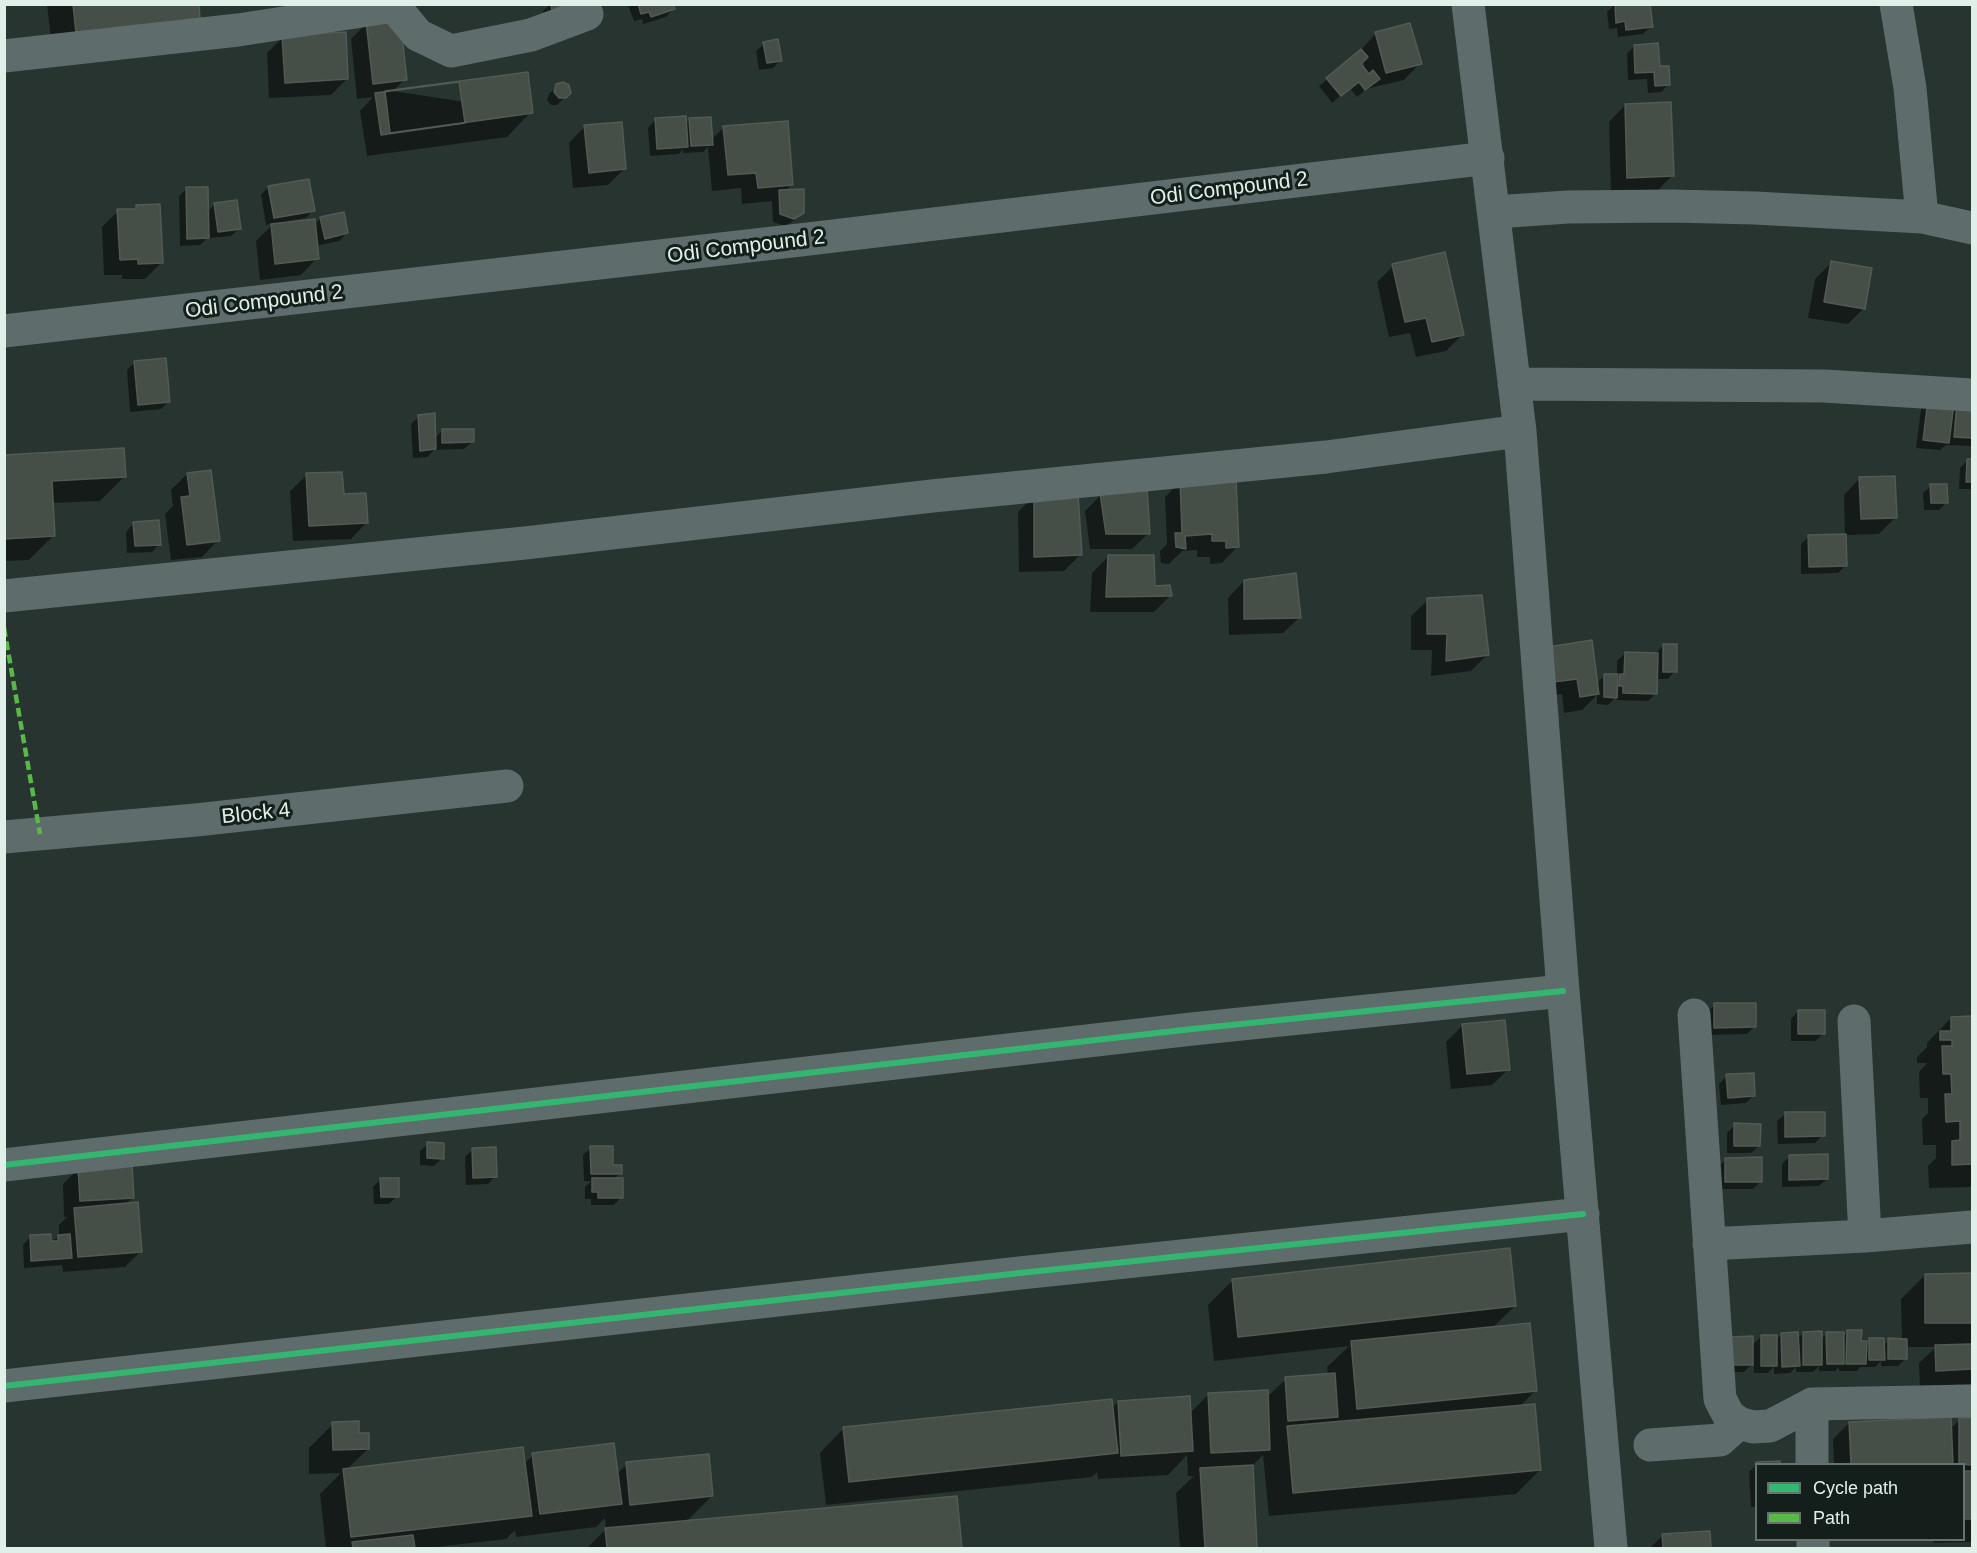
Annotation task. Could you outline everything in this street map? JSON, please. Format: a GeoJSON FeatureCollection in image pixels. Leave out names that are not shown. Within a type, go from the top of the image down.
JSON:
{"type":"FeatureCollection","features":[{"type":"Feature","properties":{"kind":"street"},"geometry":{"type":"LineString","coordinates":[[1468,4],[1520,431],[1563,991],[1611,1548]]}},
{"type":"Feature","properties":{"kind":"street"},"geometry":{"type":"LineString","coordinates":[[1896,4],[1910,88],[1922,217]]}},
{"type":"Feature","properties":{"kind":"street"},"geometry":{"type":"LineString","coordinates":[[4,56],[238,30],[394,6],[418,34],[451,51],[531,34],[587,14]]}},
{"type":"Feature","properties":{"kind":"street","name":"Odi Compound 2"},"geometry":{"type":"LineString","coordinates":[[4,331],[812,239],[1488,158]]}},
{"type":"Feature","properties":{"kind":"street"},"geometry":{"type":"LineString","coordinates":[[1495,212],[1568,207],[1672,206],[1922,217],[1972,228]]}},
{"type":"Feature","properties":{"kind":"street"},"geometry":{"type":"LineString","coordinates":[[1514,384],[1824,386],[1972,395]]}},
{"type":"Feature","properties":{"kind":"street"},"geometry":{"type":"LineString","coordinates":[[4,596],[525,543],[932,495],[1326,457],[1520,431]]}},
{"type":"Feature","properties":{"kind":"street","name":"Block 4"},"geometry":{"type":"LineString","coordinates":[[4,837],[196,820],[507,786]]}},
{"type":"Feature","properties":{"kind":"street"},"geometry":{"type":"LineString","coordinates":[[4,1165],[1192,1029],[1563,991]]}},
{"type":"Feature","properties":{"kind":"street"},"geometry":{"type":"LineString","coordinates":[[1694,1015],[1720,1399],[1730,1416],[1739,1423],[1753,1427],[1770,1426],[1812,1404],[1972,1401]]}},
{"type":"Feature","properties":{"kind":"street"},"geometry":{"type":"LineString","coordinates":[[1854,1021],[1866,1236]]}},
{"type":"Feature","properties":{"kind":"street"},"geometry":{"type":"LineString","coordinates":[[4,1386],[1008,1274],[1583,1214]]}},
{"type":"Feature","properties":{"kind":"street"},"geometry":{"type":"LineString","coordinates":[[1708,1244],[1866,1236],[1972,1227]]}},
{"type":"Feature","properties":{"kind":"street"},"geometry":{"type":"LineString","coordinates":[[1812,1404],[1812,1463]]}},
{"type":"Feature","properties":{"kind":"street"},"geometry":{"type":"LineString","coordinates":[[1650,1445],[1720,1440],[1739,1423]]}},
{"type":"Feature","properties":{"kind":"building"},"geometry":{"type":"Polygon","coordinates":[[[73,4],[199,4],[200,19],[76,33],[73,4]]]}},
{"type":"Feature","properties":{"kind":"building"},"geometry":{"type":"Polygon","coordinates":[[[551,4],[565,4],[566,9],[552,11],[551,4]]]}},
{"type":"Feature","properties":{"kind":"building"},"geometry":{"type":"Polygon","coordinates":[[[638,4],[673,4],[675,9],[651,17],[649,12],[641,14],[638,4]]]}},
{"type":"Feature","properties":{"kind":"building"},"geometry":{"type":"Polygon","coordinates":[[[1615,4],[1650,4],[1653,27],[1626,30],[1625,21],[1616,23],[1615,4]]]}},
{"type":"Feature","properties":{"kind":"building"},"geometry":{"type":"Polygon","coordinates":[[[400,18],[407,80],[373,84],[366,21],[400,18]]]}},
{"type":"Feature","properties":{"kind":"building"},"geometry":{"type":"Polygon","coordinates":[[[1410,23],[1422,64],[1386,73],[1375,32],[1410,23]]]}},
{"type":"Feature","properties":{"kind":"building"},"geometry":{"type":"Polygon","coordinates":[[[346,32],[348,79],[285,83],[282,36],[346,32]]]}},
{"type":"Feature","properties":{"kind":"building"},"geometry":{"type":"Polygon","coordinates":[[[778,39],[782,61],[767,63],[763,42],[778,39]]]}},
{"type":"Feature","properties":{"kind":"building"},"geometry":{"type":"Polygon","coordinates":[[[1658,43],[1660,66],[1669,66],[1670,85],[1655,86],[1654,72],[1635,73],[1634,45],[1658,43]]]}},
{"type":"Feature","properties":{"kind":"building"},"geometry":{"type":"Polygon","coordinates":[[[1361,49],[1368,57],[1361,64],[1369,74],[1373,70],[1380,79],[1365,90],[1359,82],[1341,96],[1326,78],[1361,49]]]}},
{"type":"Feature","properties":{"kind":"building"},"geometry":{"type":"Polygon","coordinates":[[[528,72],[533,113],[390,133],[385,91],[528,72]]]}},
{"type":"Feature","properties":{"kind":"building"},"geometry":{"type":"Polygon","coordinates":[[[459,82],[465,123],[381,135],[375,93],[459,82]]]}},
{"type":"Feature","properties":{"kind":"building"},"geometry":{"type":"Polygon","coordinates":[[[563,82],[569,85],[571,93],[566,98],[559,98],[554,92],[556,84],[563,82]]]}},
{"type":"Feature","properties":{"kind":"building"},"geometry":{"type":"Polygon","coordinates":[[[1671,102],[1674,176],[1627,178],[1625,104],[1671,102]]]}},
{"type":"Feature","properties":{"kind":"building"},"geometry":{"type":"Polygon","coordinates":[[[686,116],[688,147],[657,149],[655,118],[686,116]]]}},
{"type":"Feature","properties":{"kind":"building"},"geometry":{"type":"Polygon","coordinates":[[[711,117],[713,145],[691,146],[689,118],[711,117]]]}},
{"type":"Feature","properties":{"kind":"building"},"geometry":{"type":"Polygon","coordinates":[[[788,121],[793,185],[758,188],[756,173],[728,175],[723,126],[788,121]]]}},
{"type":"Feature","properties":{"kind":"building"},"geometry":{"type":"Polygon","coordinates":[[[622,122],[626,169],[589,173],[584,125],[622,122]]]}},
{"type":"Feature","properties":{"kind":"building"},"geometry":{"type":"Polygon","coordinates":[[[309,179],[315,211],[274,218],[268,186],[309,179]]]}},
{"type":"Feature","properties":{"kind":"building"},"geometry":{"type":"Polygon","coordinates":[[[186,187],[208,187],[209,238],[187,239],[186,187]]]}},
{"type":"Feature","properties":{"kind":"building"},"geometry":{"type":"Polygon","coordinates":[[[804,189],[804,213],[794,219],[780,214],[779,190],[804,189]]]}},
{"type":"Feature","properties":{"kind":"building"},"geometry":{"type":"Polygon","coordinates":[[[237,200],[241,229],[218,232],[214,203],[237,200]]]}},
{"type":"Feature","properties":{"kind":"building"},"geometry":{"type":"Polygon","coordinates":[[[160,204],[163,263],[138,264],[138,259],[120,260],[117,209],[136,209],[136,205],[160,204]]]}},
{"type":"Feature","properties":{"kind":"building"},"geometry":{"type":"Polygon","coordinates":[[[344,212],[348,233],[325,239],[320,217],[344,212]]]}},
{"type":"Feature","properties":{"kind":"building"},"geometry":{"type":"Polygon","coordinates":[[[315,219],[319,259],[275,264],[271,224],[315,219]]]}},
{"type":"Feature","properties":{"kind":"building"},"geometry":{"type":"Polygon","coordinates":[[[1445,252],[1464,335],[1432,342],[1426,318],[1405,322],[1392,264],[1445,252]]]}},
{"type":"Feature","properties":{"kind":"building"},"geometry":{"type":"Polygon","coordinates":[[[1831,261],[1872,268],[1865,309],[1824,302],[1831,261]]]}},
{"type":"Feature","properties":{"kind":"building"},"geometry":{"type":"Polygon","coordinates":[[[166,358],[170,402],[138,405],[134,361],[166,358]]]}},
{"type":"Feature","properties":{"kind":"building"},"geometry":{"type":"Polygon","coordinates":[[[1928,400],[1954,403],[1949,443],[1923,440],[1928,400]]]}},
{"type":"Feature","properties":{"kind":"building"},"geometry":{"type":"Polygon","coordinates":[[[1957,402],[1972,402],[1972,438],[1954,437],[1957,402]]]}},
{"type":"Feature","properties":{"kind":"building"},"geometry":{"type":"Polygon","coordinates":[[[435,413],[436,449],[420,451],[418,415],[435,413]]]}},
{"type":"Feature","properties":{"kind":"building"},"geometry":{"type":"Polygon","coordinates":[[[442,429],[474,429],[474,442],[442,443],[442,429]]]}},
{"type":"Feature","properties":{"kind":"building"},"geometry":{"type":"Polygon","coordinates":[[[124,448],[126,477],[52,481],[55,536],[4,539],[4,455],[124,448]]]}},
{"type":"Feature","properties":{"kind":"building"},"geometry":{"type":"Polygon","coordinates":[[[1967,459],[1972,459],[1972,482],[1966,482],[1967,459]]]}},
{"type":"Feature","properties":{"kind":"building"},"geometry":{"type":"Polygon","coordinates":[[[211,470],[220,541],[187,545],[181,497],[190,496],[187,473],[211,470]]]}},
{"type":"Feature","properties":{"kind":"building"},"geometry":{"type":"Polygon","coordinates":[[[342,472],[344,494],[366,493],[368,523],[309,526],[306,473],[342,472]]]}},
{"type":"Feature","properties":{"kind":"building"},"geometry":{"type":"Polygon","coordinates":[[[1895,476],[1897,518],[1861,519],[1859,477],[1895,476]]]}},
{"type":"Feature","properties":{"kind":"building"},"geometry":{"type":"Polygon","coordinates":[[[1180,479],[1236,479],[1239,547],[1226,548],[1226,541],[1212,541],[1212,534],[1185,536],[1186,549],[1176,547],[1175,533],[1182,533],[1180,479]]]}},
{"type":"Feature","properties":{"kind":"building"},"geometry":{"type":"Polygon","coordinates":[[[1930,484],[1947,484],[1948,503],[1931,503],[1930,484]]]}},
{"type":"Feature","properties":{"kind":"building"},"geometry":{"type":"Polygon","coordinates":[[[1147,488],[1150,534],[1106,534],[1100,493],[1147,488]]]}},
{"type":"Feature","properties":{"kind":"building"},"geometry":{"type":"Polygon","coordinates":[[[1078,493],[1082,555],[1034,557],[1034,494],[1078,493]]]}},
{"type":"Feature","properties":{"kind":"building"},"geometry":{"type":"Polygon","coordinates":[[[159,520],[161,545],[135,546],[133,522],[159,520]]]}},
{"type":"Feature","properties":{"kind":"building"},"geometry":{"type":"Polygon","coordinates":[[[1846,534],[1847,566],[1809,567],[1808,535],[1846,534]]]}},
{"type":"Feature","properties":{"kind":"building"},"geometry":{"type":"Polygon","coordinates":[[[1108,555],[1154,555],[1155,586],[1170,585],[1172,596],[1106,597],[1108,555]]]}},
{"type":"Feature","properties":{"kind":"building"},"geometry":{"type":"Polygon","coordinates":[[[1296,573],[1301,618],[1244,619],[1244,580],[1296,573]]]}},
{"type":"Feature","properties":{"kind":"building"},"geometry":{"type":"Polygon","coordinates":[[[1482,595],[1489,655],[1446,661],[1447,634],[1427,634],[1427,598],[1482,595]]]}},
{"type":"Feature","properties":{"kind":"building"},"geometry":{"type":"Polygon","coordinates":[[[1592,640],[1599,694],[1580,697],[1577,679],[1553,682],[1548,647],[1592,640]]]}},
{"type":"Feature","properties":{"kind":"building"},"geometry":{"type":"Polygon","coordinates":[[[1663,644],[1677,644],[1677,672],[1663,672],[1663,644]]]}},
{"type":"Feature","properties":{"kind":"building"},"geometry":{"type":"Polygon","coordinates":[[[1625,652],[1658,653],[1657,694],[1623,693],[1623,686],[1619,686],[1620,674],[1624,674],[1625,652]]]}},
{"type":"Feature","properties":{"kind":"building"},"geometry":{"type":"Polygon","coordinates":[[[1604,674],[1618,674],[1617,698],[1604,697],[1604,674]]]}},
{"type":"Feature","properties":{"kind":"building"},"geometry":{"type":"Polygon","coordinates":[[[1714,1003],[1756,1003],[1756,1027],[1714,1028],[1714,1003]]]}},
{"type":"Feature","properties":{"kind":"building"},"geometry":{"type":"Polygon","coordinates":[[[1798,1010],[1825,1010],[1825,1034],[1798,1034],[1798,1010]]]}},
{"type":"Feature","properties":{"kind":"building"},"geometry":{"type":"Polygon","coordinates":[[[1972,1016],[1972,1164],[1952,1165],[1952,1141],[1960,1140],[1960,1121],[1946,1122],[1945,1094],[1952,1094],[1951,1074],[1943,1074],[1942,1046],[1952,1046],[1952,1040],[1940,1040],[1940,1031],[1951,1031],[1951,1017],[1972,1016]]]}},
{"type":"Feature","properties":{"kind":"building"},"geometry":{"type":"Polygon","coordinates":[[[1505,1020],[1510,1070],[1467,1074],[1462,1024],[1505,1020]]]}},
{"type":"Feature","properties":{"kind":"building"},"geometry":{"type":"Polygon","coordinates":[[[1754,1073],[1755,1096],[1728,1098],[1726,1074],[1754,1073]]]}},
{"type":"Feature","properties":{"kind":"building"},"geometry":{"type":"Polygon","coordinates":[[[1785,1112],[1825,1112],[1825,1136],[1785,1137],[1785,1112]]]}},
{"type":"Feature","properties":{"kind":"building"},"geometry":{"type":"Polygon","coordinates":[[[1734,1123],[1761,1124],[1760,1146],[1734,1146],[1734,1123]]]}},
{"type":"Feature","properties":{"kind":"building"},"geometry":{"type":"Polygon","coordinates":[[[427,1142],[444,1143],[444,1159],[427,1158],[427,1142]]]}},
{"type":"Feature","properties":{"kind":"building"},"geometry":{"type":"Polygon","coordinates":[[[590,1146],[613,1146],[613,1165],[622,1165],[622,1174],[591,1174],[590,1146]]]}},
{"type":"Feature","properties":{"kind":"building"},"geometry":{"type":"Polygon","coordinates":[[[496,1147],[497,1177],[473,1178],[472,1148],[496,1147]]]}},
{"type":"Feature","properties":{"kind":"building"},"geometry":{"type":"Polygon","coordinates":[[[1828,1154],[1828,1179],[1789,1180],[1789,1155],[1828,1154]]]}},
{"type":"Feature","properties":{"kind":"building"},"geometry":{"type":"Polygon","coordinates":[[[1762,1157],[1762,1182],[1725,1182],[1725,1158],[1762,1157]]]}},
{"type":"Feature","properties":{"kind":"building"},"geometry":{"type":"Polygon","coordinates":[[[132,1164],[134,1198],[80,1201],[78,1167],[132,1164]]]}},
{"type":"Feature","properties":{"kind":"building"},"geometry":{"type":"Polygon","coordinates":[[[380,1178],[399,1178],[399,1197],[381,1197],[380,1178]]]}},
{"type":"Feature","properties":{"kind":"building"},"geometry":{"type":"Polygon","coordinates":[[[592,1178],[623,1178],[623,1198],[598,1198],[598,1192],[592,1192],[592,1178]]]}},
{"type":"Feature","properties":{"kind":"building"},"geometry":{"type":"Polygon","coordinates":[[[138,1202],[142,1252],[78,1257],[74,1208],[138,1202]]]}},
{"type":"Feature","properties":{"kind":"building"},"geometry":{"type":"Polygon","coordinates":[[[51,1234],[51,1241],[58,1241],[58,1235],[70,1234],[72,1258],[31,1261],[30,1235],[51,1234]]]}},
{"type":"Feature","properties":{"kind":"building"},"geometry":{"type":"Polygon","coordinates":[[[1510,1248],[1516,1306],[1238,1337],[1232,1279],[1510,1248]]]}},
{"type":"Feature","properties":{"kind":"building"},"geometry":{"type":"Polygon","coordinates":[[[1972,1273],[1972,1323],[1925,1323],[1925,1274],[1972,1273]]]}},
{"type":"Feature","properties":{"kind":"building"},"geometry":{"type":"Polygon","coordinates":[[[1530,1323],[1537,1391],[1357,1409],[1351,1341],[1530,1323]]]}},
{"type":"Feature","properties":{"kind":"building"},"geometry":{"type":"Polygon","coordinates":[[[1847,1330],[1862,1330],[1861,1341],[1867,1341],[1866,1364],[1846,1364],[1847,1330]]]}},
{"type":"Feature","properties":{"kind":"building"},"geometry":{"type":"Polygon","coordinates":[[[1822,1331],[1822,1365],[1803,1365],[1803,1332],[1822,1331]]]}},
{"type":"Feature","properties":{"kind":"building"},"geometry":{"type":"Polygon","coordinates":[[[1798,1332],[1800,1366],[1782,1367],[1781,1333],[1798,1332]]]}},
{"type":"Feature","properties":{"kind":"building"},"geometry":{"type":"Polygon","coordinates":[[[1826,1332],[1844,1332],[1844,1364],[1827,1364],[1826,1332]]]}},
{"type":"Feature","properties":{"kind":"building"},"geometry":{"type":"Polygon","coordinates":[[[1761,1335],[1777,1335],[1777,1366],[1761,1366],[1761,1335]]]}},
{"type":"Feature","properties":{"kind":"building"},"geometry":{"type":"Polygon","coordinates":[[[1753,1336],[1753,1365],[1730,1365],[1729,1337],[1753,1336]]]}},
{"type":"Feature","properties":{"kind":"building"},"geometry":{"type":"Polygon","coordinates":[[[1869,1338],[1884,1338],[1885,1360],[1869,1360],[1869,1338]]]}},
{"type":"Feature","properties":{"kind":"building"},"geometry":{"type":"Polygon","coordinates":[[[1888,1338],[1907,1339],[1907,1359],[1888,1359],[1888,1338]]]}},
{"type":"Feature","properties":{"kind":"building"},"geometry":{"type":"Polygon","coordinates":[[[1972,1344],[1972,1369],[1936,1371],[1935,1345],[1972,1344]]]}},
{"type":"Feature","properties":{"kind":"building"},"geometry":{"type":"Polygon","coordinates":[[[1335,1373],[1338,1417],[1288,1421],[1285,1377],[1335,1373]]]}},
{"type":"Feature","properties":{"kind":"building"},"geometry":{"type":"Polygon","coordinates":[[[1268,1390],[1270,1450],[1211,1453],[1208,1393],[1268,1390]]]}},
{"type":"Feature","properties":{"kind":"building"},"geometry":{"type":"Polygon","coordinates":[[[1190,1396],[1193,1451],[1121,1456],[1118,1401],[1190,1396]]]}},
{"type":"Feature","properties":{"kind":"building"},"geometry":{"type":"Polygon","coordinates":[[[1112,1399],[1118,1453],[849,1482],[843,1427],[1112,1399]]]}},
{"type":"Feature","properties":{"kind":"building"},"geometry":{"type":"Polygon","coordinates":[[[1535,1404],[1541,1470],[1293,1493],[1287,1426],[1535,1404]]]}},
{"type":"Feature","properties":{"kind":"building"},"geometry":{"type":"Polygon","coordinates":[[[1951,1417],[1953,1463],[1851,1463],[1849,1422],[1951,1417]]]}},
{"type":"Feature","properties":{"kind":"building"},"geometry":{"type":"Polygon","coordinates":[[[1959,1418],[1972,1418],[1972,1465],[1959,1463],[1959,1418]]]}},
{"type":"Feature","properties":{"kind":"building"},"geometry":{"type":"Polygon","coordinates":[[[359,1421],[359,1433],[369,1433],[369,1449],[333,1450],[332,1422],[359,1421]]]}},
{"type":"Feature","properties":{"kind":"building"},"geometry":{"type":"Polygon","coordinates":[[[614,1443],[622,1504],[540,1514],[532,1453],[614,1443]]]}},
{"type":"Feature","properties":{"kind":"building"},"geometry":{"type":"Polygon","coordinates":[[[523,1447],[532,1516],[351,1537],[343,1469],[523,1447]]]}},
{"type":"Feature","properties":{"kind":"building"},"geometry":{"type":"Polygon","coordinates":[[[709,1454],[713,1496],[630,1505],[626,1462],[709,1454]]]}},
{"type":"Feature","properties":{"kind":"building"},"geometry":{"type":"Polygon","coordinates":[[[1780,1461],[1780,1463],[1756,1463],[1780,1461]]]}},
{"type":"Feature","properties":{"kind":"building"},"geometry":{"type":"Polygon","coordinates":[[[1253,1465],[1257,1548],[1205,1548],[1200,1468],[1253,1465]]]}},
{"type":"Feature","properties":{"kind":"building"},"geometry":{"type":"Polygon","coordinates":[[[1965,1471],[1972,1471],[1972,1519],[1965,1519],[1965,1471]]]}},
{"type":"Feature","properties":{"kind":"building"},"geometry":{"type":"Polygon","coordinates":[[[957,1496],[962,1548],[607,1548],[605,1528],[957,1496]]]}},
{"type":"Feature","properties":{"kind":"building"},"geometry":{"type":"Polygon","coordinates":[[[1710,1531],[1711,1548],[1663,1548],[1662,1534],[1710,1531]]]}},
{"type":"Feature","properties":{"kind":"building"},"geometry":{"type":"Polygon","coordinates":[[[413,1535],[415,1548],[353,1548],[352,1542],[413,1535]]]}},
{"type":"Feature","properties":{"kind":"marked path"},"geometry":{"type":"LineString","coordinates":[[4,628],[40,834]]}},
{"type":"Feature","properties":{"kind":"cycle path"},"geometry":{"type":"LineString","coordinates":[[4,1165],[1192,1029],[1563,991]]}},
{"type":"Feature","properties":{"kind":"cycle path"},"geometry":{"type":"LineString","coordinates":[[4,1386],[1020,1273],[1583,1214]]}}]}
